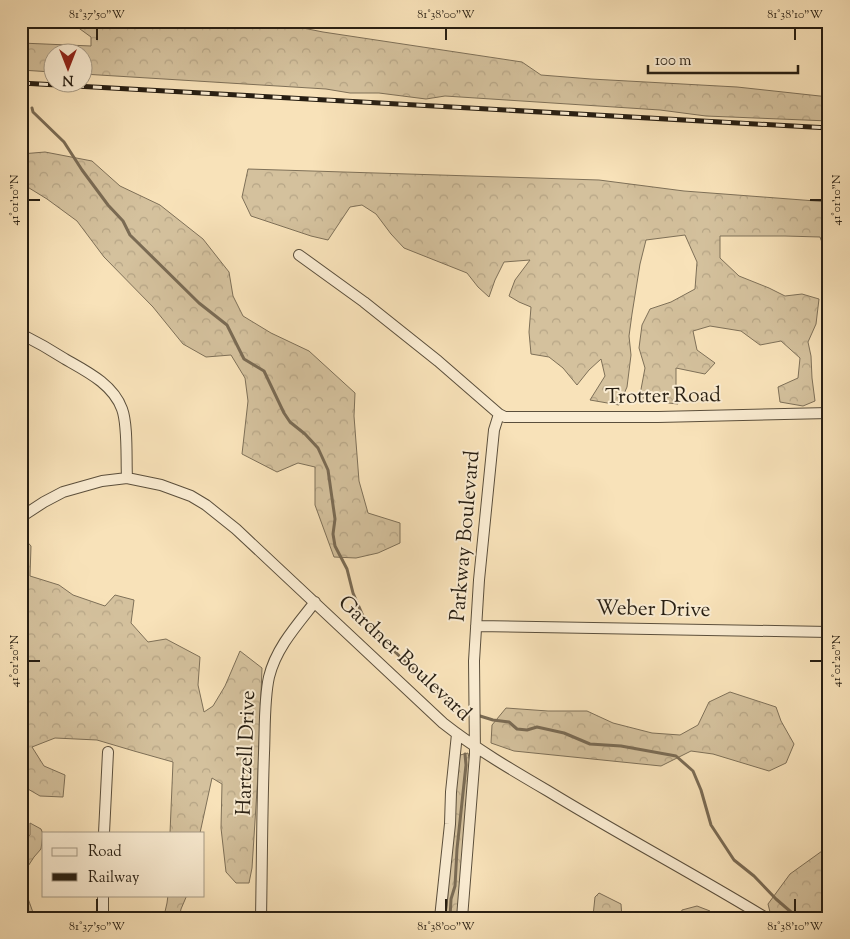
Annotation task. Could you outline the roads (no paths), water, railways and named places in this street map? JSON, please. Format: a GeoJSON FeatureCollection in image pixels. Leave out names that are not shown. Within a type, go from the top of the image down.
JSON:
{"type":"FeatureCollection","features":[{"type":"Feature","properties":{"kind":"street"},"geometry":{"type":"LineString","coordinates":[[299,255],[364,302],[438,361],[499,414]]}},
{"type":"Feature","properties":{"kind":"street"},"geometry":{"type":"LineString","coordinates":[[21,334],[82,368],[112,391],[119,401],[124,417],[127,478]]}},
{"type":"Feature","properties":{"kind":"street","name":"Trotter Road"},"geometry":{"type":"LineString","coordinates":[[499,414],[505,417],[519,418],[829,413]]}},
{"type":"Feature","properties":{"kind":"street","name":"Parkway Boulevard"},"geometry":{"type":"LineString","coordinates":[[462,918],[475,746],[474,662],[479,580],[493,439],[499,414]]}},
{"type":"Feature","properties":{"kind":"street","name":"Gardner Boulevard"},"geometry":{"type":"LineString","coordinates":[[21,517],[63,492],[102,481],[127,478],[161,484],[191,496],[206,505],[242,535],[457,734],[566,802],[766,918]]}},
{"type":"Feature","properties":{"kind":"street","name":"Hartzell Drive"},"geometry":{"type":"LineString","coordinates":[[261,918],[263,778],[269,677],[280,650],[315,602]]}},
{"type":"Feature","properties":{"kind":"street","name":"Weber Drive"},"geometry":{"type":"LineString","coordinates":[[476,626],[829,632]]}},
{"type":"Feature","properties":{"kind":"street"},"geometry":{"type":"LineString","coordinates":[[440,918],[457,734]]}},
{"type":"Feature","properties":{"kind":"street"},"geometry":{"type":"LineString","coordinates":[[104,832],[108,752]]}},
{"type":"Feature","properties":{"kind":"street"},"geometry":{"type":"LineString","coordinates":[[103,896],[103,918]]}},
{"type":"Feature","properties":{"kind":"waterway"},"geometry":{"type":"LineString","coordinates":[[32,108],[33,112],[64,142],[108,205],[123,221],[130,235],[199,303],[227,325],[244,359],[264,371],[284,413],[290,422],[318,448],[328,470],[335,519],[333,534],[335,546],[347,569],[353,593],[363,616],[392,649],[432,687],[462,711],[469,713]]}},
{"type":"Feature","properties":{"kind":"waterway"},"geometry":{"type":"LineString","coordinates":[[480,716],[509,722],[517,729],[527,730],[537,727],[564,733],[590,744],[621,746],[676,756],[693,771],[701,790],[711,825],[734,860],[754,876],[798,918]]}},
{"type":"Feature","properties":{"kind":"waterway"},"geometry":{"type":"LineString","coordinates":[[450,918],[451,899],[455,886],[466,765],[465,754]]}},
{"type":"Feature","properties":{"kind":"railway"},"geometry":{"type":"LineString","coordinates":[[21,83],[829,128]]}}]}
